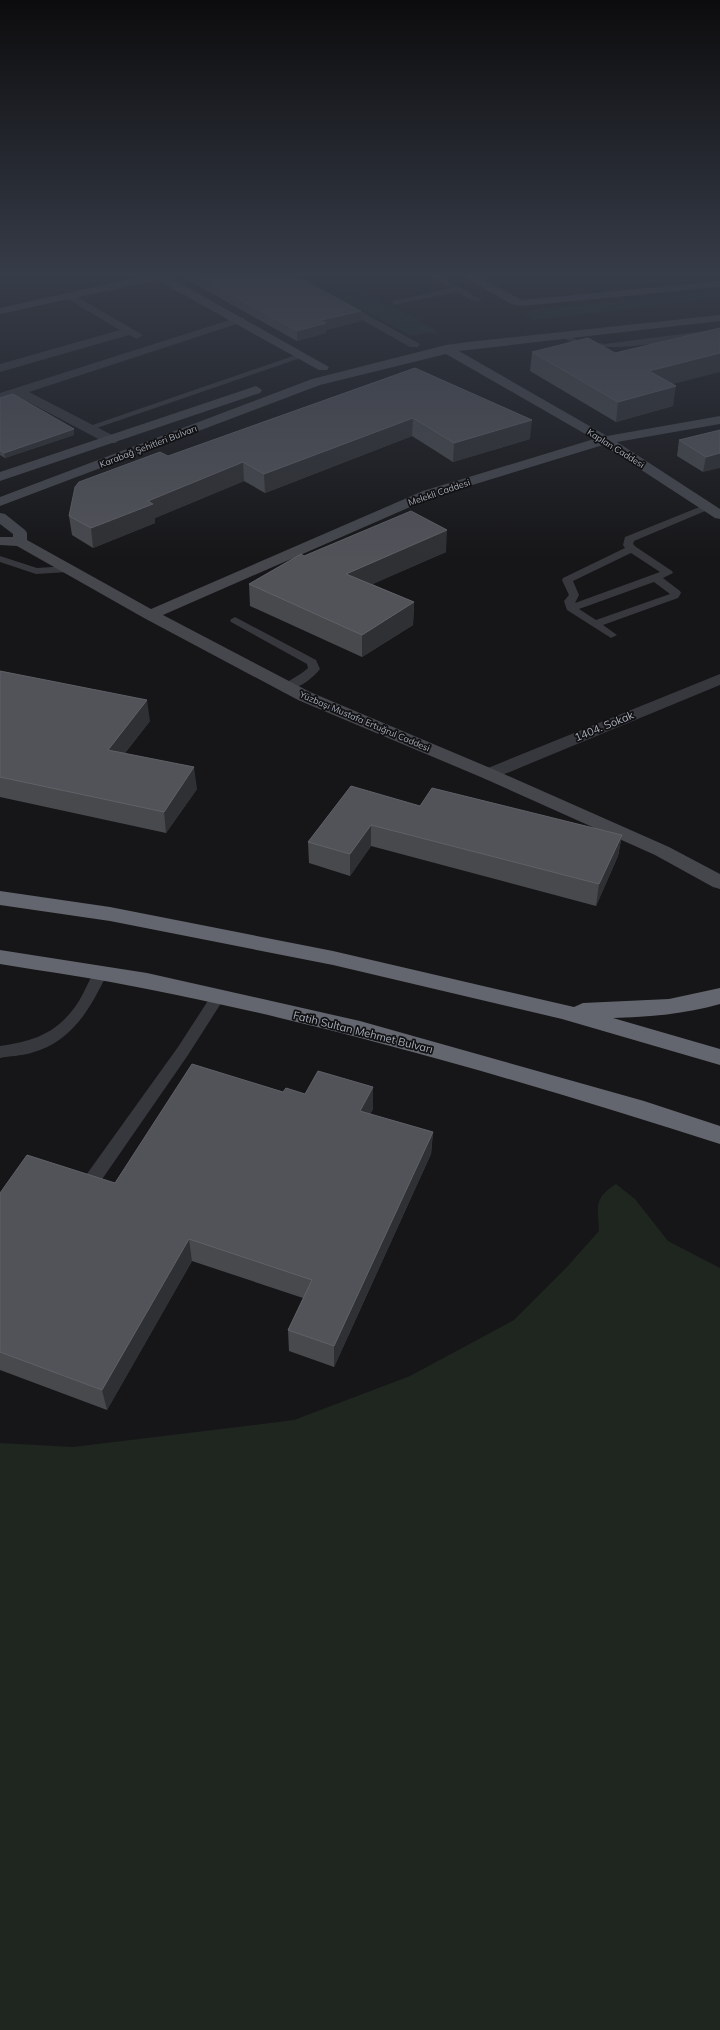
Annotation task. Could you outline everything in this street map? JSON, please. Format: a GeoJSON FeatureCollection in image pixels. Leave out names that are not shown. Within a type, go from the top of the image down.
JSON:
{"type":"FeatureCollection","features":[{"type":"Feature","properties":{"kind":"highway"},"geometry":{"type":"LineString","coordinates":[[0,898],[110,914],[333,958],[562,1011],[720,1057]]}},
{"type":"Feature","properties":{"kind":"highway","name":"Fatih Sultan Mehmet Bulvarı"},"geometry":{"type":"LineString","coordinates":[[0,957],[147,982],[360,1029],[644,1110],[718,1136]]}},
{"type":"Feature","properties":{"kind":"highway"},"geometry":{"type":"LineString","coordinates":[[562,1011],[664,1008],[703,1002],[720,996]]}},
{"type":"Feature","properties":{"kind":"street"},"geometry":{"type":"LineString","coordinates":[[0,397],[82,371]]}},
{"type":"Feature","properties":{"kind":"street","name":"Karabağ Şehitleri Bulvarı"},"geometry":{"type":"LineString","coordinates":[[0,502],[349,371]]}},
{"type":"Feature","properties":{"kind":"street","name":"Kaplan Caddesi"},"geometry":{"type":"LineString","coordinates":[[484,371],[605,440],[720,515]]}},
{"type":"Feature","properties":{"kind":"street","name":"Karabağ Şehitleri Bulvarı"},"geometry":{"type":"LineString","coordinates":[[0,477],[264,387]]}},
{"type":"Feature","properties":{"kind":"street"},"geometry":{"type":"LineString","coordinates":[[18,391],[111,440]]}},
{"type":"Feature","properties":{"kind":"street","name":"Melekli Caddesi"},"geometry":{"type":"LineString","coordinates":[[150,615],[428,494],[605,440],[720,420]]}},
{"type":"Feature","properties":{"kind":"street"},"geometry":{"type":"LineString","coordinates":[[0,517],[20,532],[20,542]]}},
{"type":"Feature","properties":{"kind":"street","name":"Yüzbaşı Mustafa Ertuğrul Caddesi"},"geometry":{"type":"LineString","coordinates":[[0,541],[20,542],[150,615],[304,696],[489,774],[662,851],[720,882]]}},
{"type":"Feature","properties":{"kind":"street","name":"1404. Sokak"},"geometry":{"type":"LineString","coordinates":[[489,774],[720,679]]}},
{"type":"Feature","properties":{"kind":"lane"},"geometry":{"type":"LineString","coordinates":[[88,428],[258,371]]}},
{"type":"Feature","properties":{"kind":"lane"},"geometry":{"type":"LineString","coordinates":[[571,608],[668,572],[632,549],[628,545],[629,538],[707,507]]}},
{"type":"Feature","properties":{"kind":"lane"},"geometry":{"type":"LineString","coordinates":[[611,635],[571,608],[569,601],[574,595],[567,580],[632,549]]}},
{"type":"Feature","properties":{"kind":"lane"},"geometry":{"type":"LineString","coordinates":[[0,559],[36,571],[68,569]]}},
{"type":"Feature","properties":{"kind":"lane"},"geometry":{"type":"LineString","coordinates":[[594,624],[674,596],[676,593],[654,577]]}},
{"type":"Feature","properties":{"kind":"lane"},"geometry":{"type":"LineString","coordinates":[[235,620],[312,662],[314,669],[303,679],[288,687]]}},
{"type":"Feature","properties":{"kind":"lane"},"geometry":{"type":"LineString","coordinates":[[0,1052],[29,1048],[60,1033],[85,1004],[100,974]]}},
{"type":"Feature","properties":{"kind":"lane"},"geometry":{"type":"LineString","coordinates":[[90,1183],[182,1052],[218,997]]}},
{"type":"Feature","properties":{"kind":"shaded area"},"geometry":{"type":"Polygon","coordinates":[[[616,1184],[635,1199],[668,1241],[720,1268],[720,2030],[0,2030],[0,1443],[73,1447],[294,1420],[410,1376],[514,1320],[566,1268],[599,1231],[598,1204],[604,1194],[616,1184]]]}},
{"type":"Feature","properties":{"kind":"building"},"geometry":{"type":"Polygon","coordinates":[[[407,371],[421,371],[532,420],[454,443],[413,418],[264,474],[243,462],[148,501],[153,504],[91,528],[69,516],[75,487],[79,482],[160,452],[168,456],[407,371]]]}},
{"type":"Feature","properties":{"kind":"building"},"geometry":{"type":"Polygon","coordinates":[[[564,371],[650,371],[676,386],[618,402],[564,371]]]}},
{"type":"Feature","properties":{"kind":"building"},"geometry":{"type":"Polygon","coordinates":[[[13,394],[74,429],[4,453],[0,450],[0,398],[13,394]]]}},
{"type":"Feature","properties":{"kind":"building"},"geometry":{"type":"Polygon","coordinates":[[[720,430],[720,453],[706,457],[679,440],[720,430]]]}},
{"type":"Feature","properties":{"kind":"building"},"geometry":{"type":"Polygon","coordinates":[[[411,511],[447,530],[346,574],[414,602],[362,635],[249,584],[301,554],[304,556],[411,511]]]}},
{"type":"Feature","properties":{"kind":"building"},"geometry":{"type":"Polygon","coordinates":[[[0,671],[147,700],[108,750],[194,767],[164,812],[0,777],[0,671]]]}},
{"type":"Feature","properties":{"kind":"building"},"geometry":{"type":"Polygon","coordinates":[[[351,786],[420,806],[432,788],[622,835],[599,884],[371,825],[350,854],[308,842],[351,786]]]}},
{"type":"Feature","properties":{"kind":"building"},"geometry":{"type":"Polygon","coordinates":[[[192,1064],[283,1092],[286,1088],[305,1094],[318,1071],[373,1087],[360,1111],[433,1132],[334,1346],[288,1330],[312,1280],[189,1239],[102,1390],[0,1352],[0,1193],[27,1155],[115,1183],[192,1064]]]}}]}
